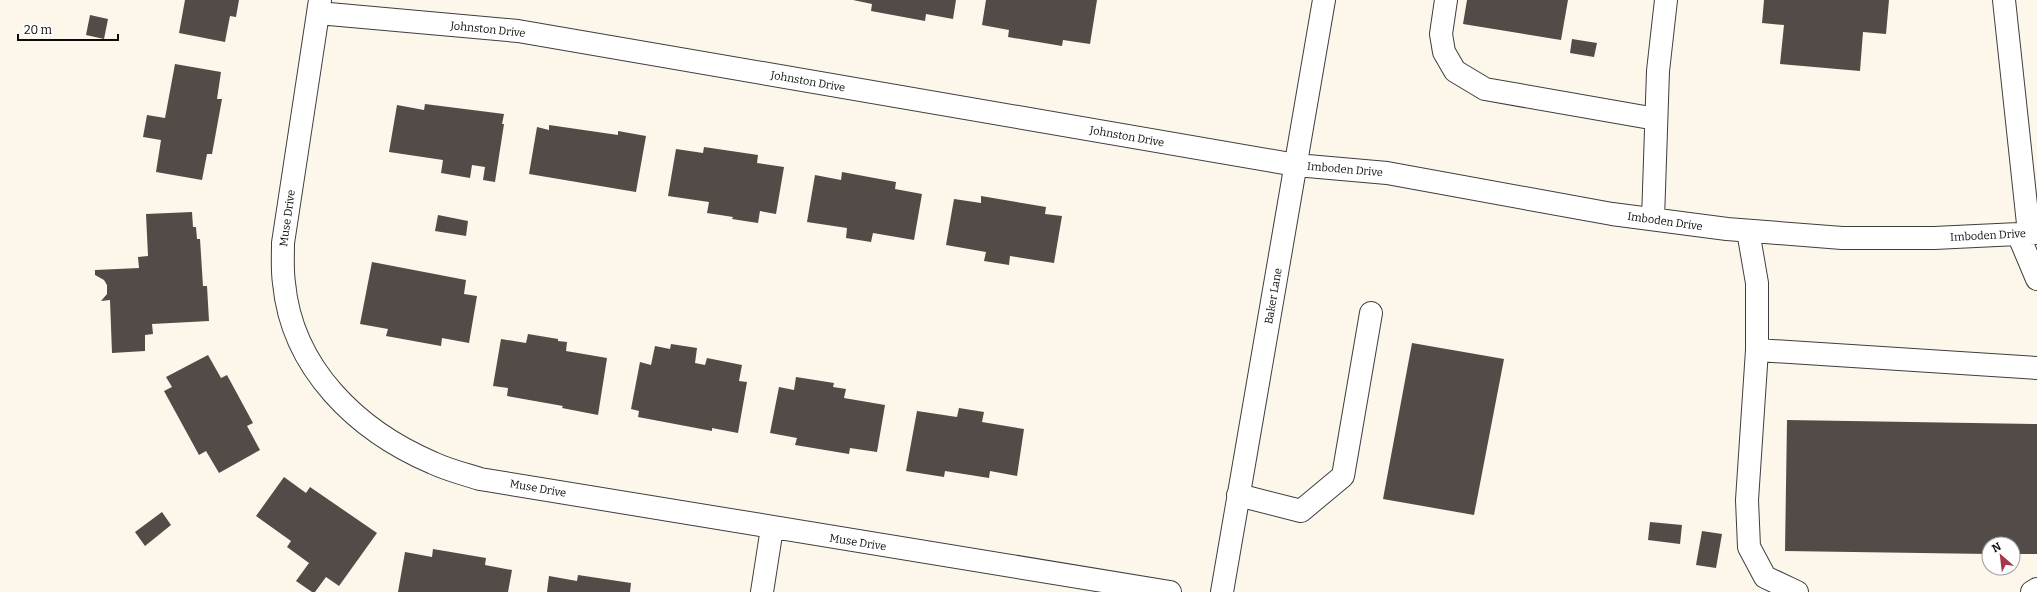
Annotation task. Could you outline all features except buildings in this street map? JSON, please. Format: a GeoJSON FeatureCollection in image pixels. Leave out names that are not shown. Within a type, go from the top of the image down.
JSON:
{"type":"FeatureCollection","features":[{"type":"Feature","properties":{"kind":"street","name":"Baker Lane"},"geometry":{"type":"LineString","coordinates":[[1222,592],[1324,0]]}},
{"type":"Feature","properties":{"kind":"street"},"geometry":{"type":"LineString","coordinates":[[1446,0],[1441,34],[1444,52],[1455,71],[1485,89],[1656,119]]}},
{"type":"Feature","properties":{"kind":"street"},"geometry":{"type":"LineString","coordinates":[[1653,219],[1658,71],[1666,0]]}},
{"type":"Feature","properties":{"kind":"street"},"geometry":{"type":"LineString","coordinates":[[2004,0],[2028,233],[2037,279]]}},
{"type":"Feature","properties":{"kind":"street","name":"Johnston Drive"},"geometry":{"type":"LineString","coordinates":[[319,6],[518,31],[1296,165]]}},
{"type":"Feature","properties":{"kind":"street","name":"Muse Drive"},"geometry":{"type":"LineString","coordinates":[[319,6],[283,243],[284,284],[293,323],[309,361],[332,394],[359,420],[391,442],[434,464],[480,479],[1170,592]]}},
{"type":"Feature","properties":{"kind":"street","name":"Imboden Drive"},"geometry":{"type":"LineString","coordinates":[[1296,165],[1387,173],[1612,214],[1748,231],[1850,238],[1934,238],[2028,233]]}},
{"type":"Feature","properties":{"kind":"street"},"geometry":{"type":"LineString","coordinates":[[1748,231],[1757,283],[1757,350],[1747,500],[1749,547],[1765,577],[1797,592]]}},
{"type":"Feature","properties":{"kind":"street"},"geometry":{"type":"LineString","coordinates":[[1238,495],[1301,511],[1343,476],[1371,313]]}},
{"type":"Feature","properties":{"kind":"street"},"geometry":{"type":"LineString","coordinates":[[1757,350],[2037,368]]}},
{"type":"Feature","properties":{"kind":"street"},"geometry":{"type":"LineString","coordinates":[[762,592],[772,528]]}},
{"type":"Feature","properties":{"kind":"street"},"geometry":{"type":"LineString","coordinates":[[2032,592],[2037,589]]}}]}
